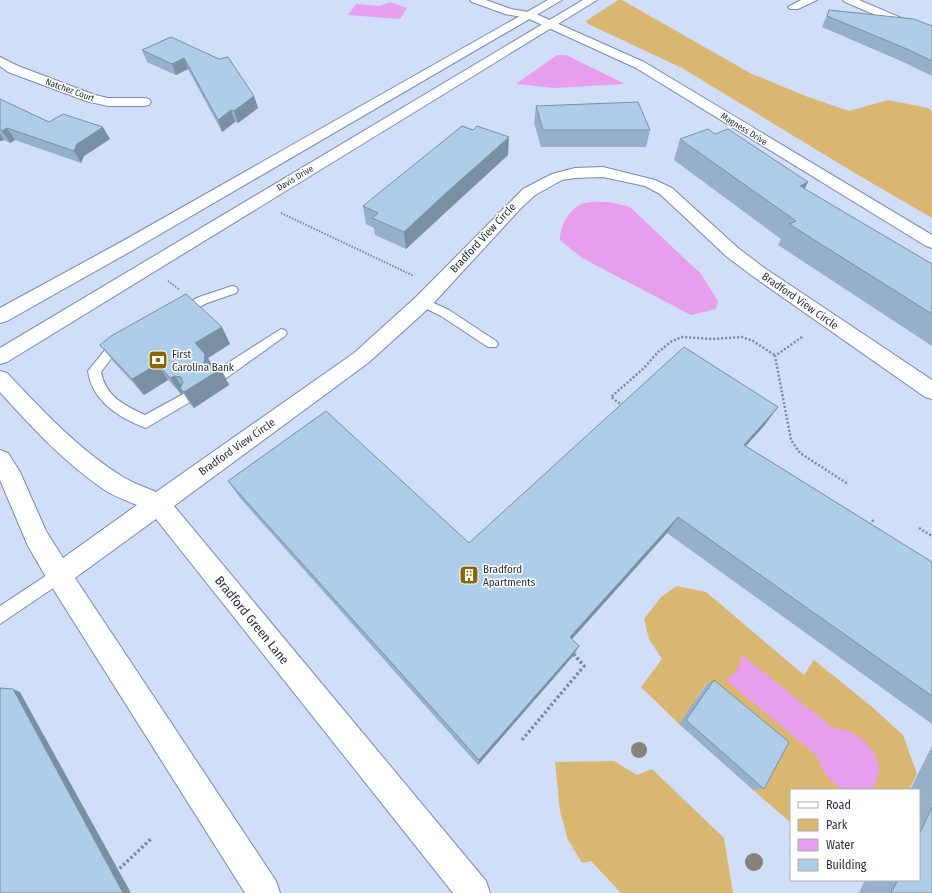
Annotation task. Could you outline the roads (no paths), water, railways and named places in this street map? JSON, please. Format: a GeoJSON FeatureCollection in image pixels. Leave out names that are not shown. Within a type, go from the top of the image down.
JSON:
{"type":"FeatureCollection","features":[{"type":"Feature","properties":{"kind":"street"},"geometry":{"type":"LineString","coordinates":[[476,0],[509,12],[530,15]]}},
{"type":"Feature","properties":{"kind":"street"},"geometry":{"type":"LineString","coordinates":[[507,0],[522,5],[530,15]]}},
{"type":"Feature","properties":{"kind":"street"},"geometry":{"type":"LineString","coordinates":[[0,316],[141,238],[556,0]]}},
{"type":"Feature","properties":{"kind":"street","name":"Davis Drive"},"geometry":{"type":"LineString","coordinates":[[0,357],[591,0]]}},
{"type":"Feature","properties":{"kind":"street"},"geometry":{"type":"LineString","coordinates":[[794,7],[811,0]]}},
{"type":"Feature","properties":{"kind":"street"},"geometry":{"type":"LineString","coordinates":[[849,0],[932,34]]}},
{"type":"Feature","properties":{"kind":"street","name":"Magness Drive"},"geometry":{"type":"LineString","coordinates":[[530,15],[640,64],[932,242]]}},
{"type":"Feature","properties":{"kind":"street","name":"Natchez Court"},"geometry":{"type":"LineString","coordinates":[[0,61],[13,69],[91,98],[108,102],[144,102]]}},
{"type":"Feature","properties":{"kind":"street","name":"Bradford View Circle"},"geometry":{"type":"LineString","coordinates":[[59,575],[361,358],[423,302],[529,192],[557,177],[575,173],[603,172],[650,183],[666,191],[732,252],[757,271],[932,391]]}},
{"type":"Feature","properties":{"kind":"street","name":"Bradford Green Lane"},"geometry":{"type":"LineString","coordinates":[[0,379],[40,422],[74,453],[115,484],[158,504],[474,893]]}},
{"type":"Feature","properties":{"kind":"street"},"geometry":{"type":"LineString","coordinates":[[0,460],[12,479],[37,538],[59,575],[264,893]]}},
{"type":"Feature","properties":{"kind":"lane"},"geometry":{"type":"LineString","coordinates":[[169,318],[203,300],[232,290]]}},
{"type":"Feature","properties":{"kind":"lane"},"geometry":{"type":"LineString","coordinates":[[423,302],[445,313],[492,344]]}},
{"type":"Feature","properties":{"kind":"lane"},"geometry":{"type":"LineString","coordinates":[[220,376],[245,360],[281,333]]}},
{"type":"Feature","properties":{"kind":"lane"},"geometry":{"type":"LineString","coordinates":[[135,337],[109,354],[94,371],[94,381],[99,390],[117,407],[146,422],[185,398]]}},
{"type":"Feature","properties":{"kind":"lane"},"geometry":{"type":"LineString","coordinates":[[0,616],[59,575]]}},
{"type":"Feature","properties":{"kind":"water"},"geometry":{"type":"Polygon","coordinates":[[[390,2],[407,8],[400,19],[348,15],[356,4],[380,6],[390,2]]]}},
{"type":"Feature","properties":{"kind":"water"},"geometry":{"type":"Polygon","coordinates":[[[557,55],[566,55],[625,84],[554,88],[516,84],[557,55]]]}},
{"type":"Feature","properties":{"kind":"water"},"geometry":{"type":"Polygon","coordinates":[[[588,202],[610,202],[630,207],[701,274],[718,301],[716,309],[691,315],[582,258],[560,240],[560,234],[564,223],[575,208],[588,202]]]}},
{"type":"Feature","properties":{"kind":"water"},"geometry":{"type":"Polygon","coordinates":[[[742,655],[833,728],[848,731],[856,735],[868,745],[877,759],[879,767],[878,775],[873,788],[841,789],[826,775],[816,755],[726,680],[737,670],[742,655]]]}},
{"type":"Feature","properties":{"kind":"place","name":"First Carolina Bank"},"geometry":{"type":"Point","coordinates":[158,360]}},
{"type":"Feature","properties":{"kind":"place","name":"Bradford Apartments"},"geometry":{"type":"Point","coordinates":[469,575]}}]}
